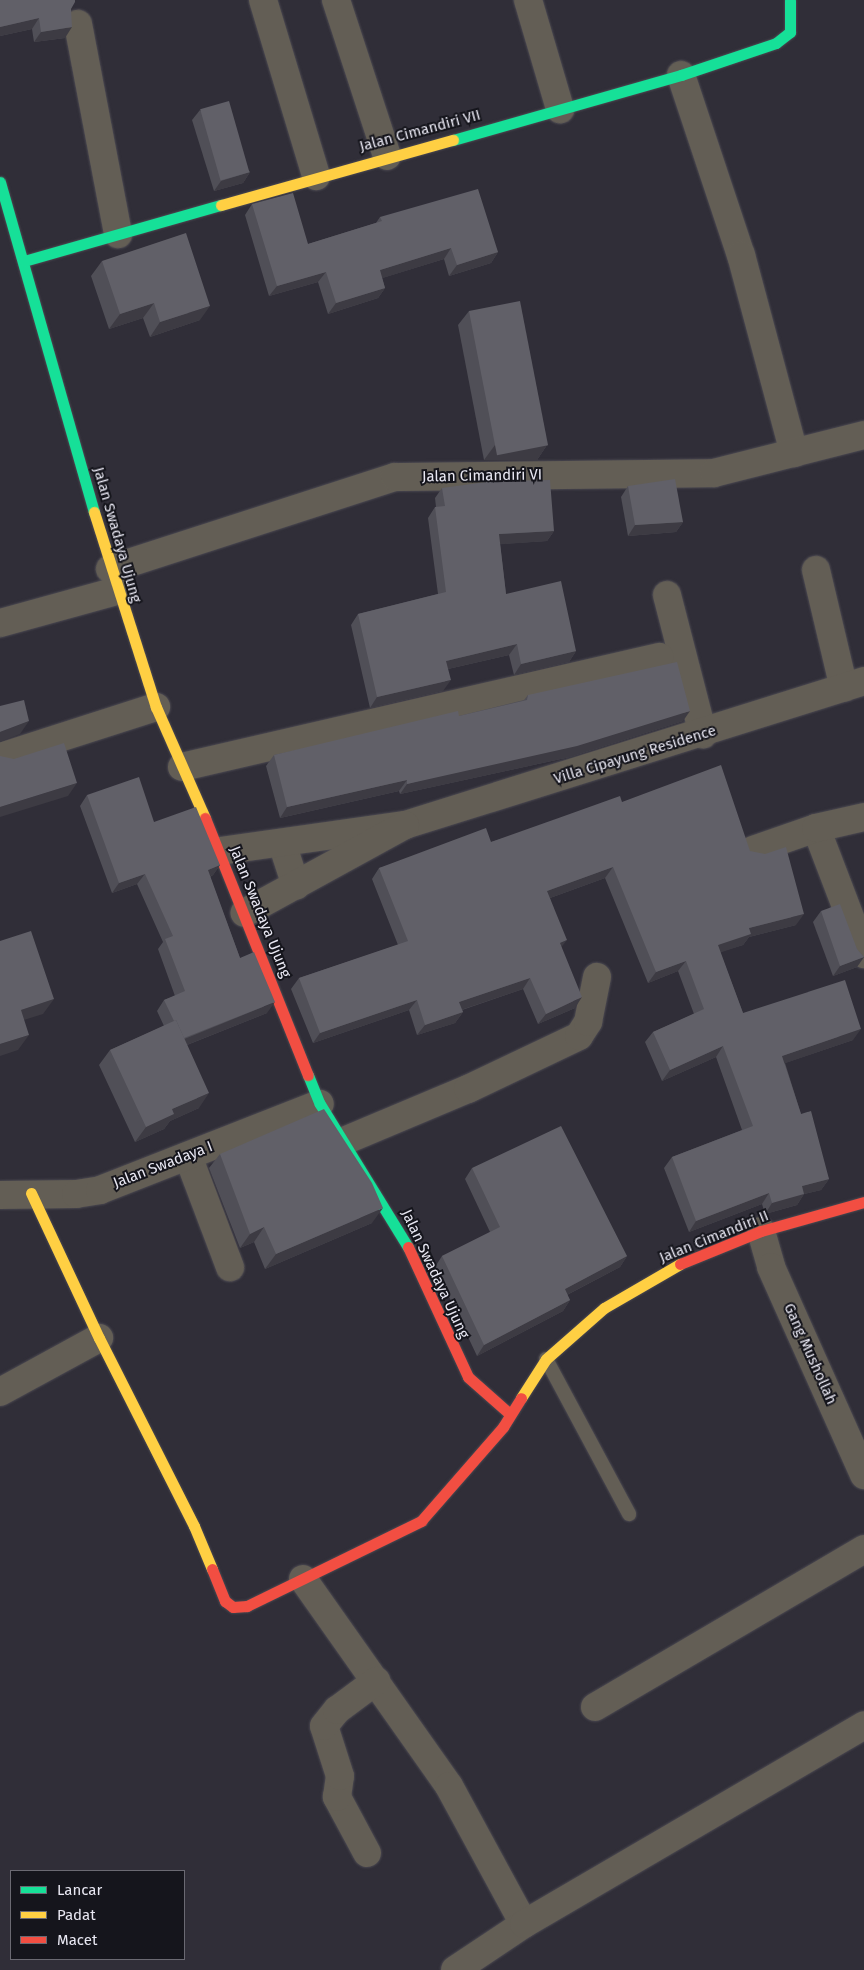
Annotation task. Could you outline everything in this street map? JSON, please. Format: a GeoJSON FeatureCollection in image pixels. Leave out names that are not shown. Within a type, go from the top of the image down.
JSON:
{"type":"FeatureCollection","features":[{"type":"Feature","properties":{"kind":"street"},"geometry":{"type":"LineString","coordinates":[[262,0],[316,176]]}},
{"type":"Feature","properties":{"kind":"street"},"geometry":{"type":"LineString","coordinates":[[336,0],[387,156]]}},
{"type":"Feature","properties":{"kind":"street"},"geometry":{"type":"LineString","coordinates":[[528,0],[560,109]]}},
{"type":"Feature","properties":{"kind":"street","name":"Jalan Cimandiri VII"},"geometry":{"type":"LineString","coordinates":[[24,261],[316,176],[681,75],[776,43],[790,32],[790,0]]}},
{"type":"Feature","properties":{"kind":"street"},"geometry":{"type":"LineString","coordinates":[[78,24],[118,234]]}},
{"type":"Feature","properties":{"kind":"street"},"geometry":{"type":"LineString","coordinates":[[681,75],[741,255],[794,453]]}},
{"type":"Feature","properties":{"kind":"street","name":"Jalan Swadaya Ujung"},"geometry":{"type":"LineString","coordinates":[[0,182],[7,229],[24,261],[113,580],[156,707],[220,851],[320,1104],[401,1231],[468,1377],[510,1414]]}},
{"type":"Feature","properties":{"kind":"street","name":"Jalan Cimandiri VI"},"geometry":{"type":"LineString","coordinates":[[0,623],[395,477],[714,473],[864,435]]}},
{"type":"Feature","properties":{"kind":"street"},"geometry":{"type":"LineString","coordinates":[[816,570],[854,684]]}},
{"type":"Feature","properties":{"kind":"street"},"geometry":{"type":"LineString","coordinates":[[667,595],[703,734]]}},
{"type":"Feature","properties":{"kind":"street"},"geometry":{"type":"LineString","coordinates":[[182,766],[660,657]]}},
{"type":"Feature","properties":{"kind":"street","name":"Villa Cipayung Residence"},"geometry":{"type":"LineString","coordinates":[[220,851],[406,825],[703,734],[854,684]]}},
{"type":"Feature","properties":{"kind":"street"},"geometry":{"type":"LineString","coordinates":[[0,757],[156,707]]}},
{"type":"Feature","properties":{"kind":"street"},"geometry":{"type":"LineString","coordinates":[[753,850],[816,828],[864,816]]}},
{"type":"Feature","properties":{"kind":"street","name":"Villa Cipayung Residence"},"geometry":{"type":"LineString","coordinates":[[244,913],[406,825]]}},
{"type":"Feature","properties":{"kind":"street"},"geometry":{"type":"LineString","coordinates":[[816,828],[864,954]]}},
{"type":"Feature","properties":{"kind":"street"},"geometry":{"type":"LineString","coordinates":[[282,843],[296,886]]}},
{"type":"Feature","properties":{"kind":"street"},"geometry":{"type":"LineString","coordinates":[[344,1141],[468,1088],[579,1036],[588,1022],[598,977]]}},
{"type":"Feature","properties":{"kind":"street","name":"Jalan Swadaya I"},"geometry":{"type":"LineString","coordinates":[[0,1195],[31,1193],[76,1194],[100,1190],[320,1104]]}},
{"type":"Feature","properties":{"kind":"street"},"geometry":{"type":"LineString","coordinates":[[188,1156],[230,1267]]}},
{"type":"Feature","properties":{"kind":"street"},"geometry":{"type":"LineString","coordinates":[[31,1193],[99,1338],[194,1526],[225,1601],[233,1607],[247,1606],[421,1521],[503,1428],[510,1414]]}},
{"type":"Feature","properties":{"kind":"street","name":"Jalan Cimandiri II"},"geometry":{"type":"LineString","coordinates":[[510,1414],[546,1359],[604,1308],[671,1268],[761,1231],[864,1202]]}},
{"type":"Feature","properties":{"kind":"street","name":"Gang Mushollah"},"geometry":{"type":"LineString","coordinates":[[761,1231],[771,1267],[864,1475]]}},
{"type":"Feature","properties":{"kind":"street"},"geometry":{"type":"LineString","coordinates":[[0,1392],[99,1338]]}},
{"type":"Feature","properties":{"kind":"street"},"geometry":{"type":"LineString","coordinates":[[594,1707],[864,1549]]}},
{"type":"Feature","properties":{"kind":"street"},"geometry":{"type":"LineString","coordinates":[[303,1579],[449,1786],[524,1924]]}},
{"type":"Feature","properties":{"kind":"street"},"geometry":{"type":"LineString","coordinates":[[367,1853],[337,1797],[340,1776],[324,1726],[337,1710],[376,1681]]}},
{"type":"Feature","properties":{"kind":"street"},"geometry":{"type":"LineString","coordinates":[[454,1970],[524,1924],[864,1725]]}},
{"type":"Feature","properties":{"kind":"lane"},"geometry":{"type":"LineString","coordinates":[[546,1359],[629,1514]]}},
{"type":"Feature","properties":{"kind":"building"},"geometry":{"type":"Polygon","coordinates":[[[0,0],[75,0],[71,9],[72,27],[41,32],[39,18],[0,27],[0,0]]]}},
{"type":"Feature","properties":{"kind":"building"},"geometry":{"type":"Polygon","coordinates":[[[229,101],[249,172],[221,180],[200,109],[229,101]]]}},
{"type":"Feature","properties":{"kind":"building"},"geometry":{"type":"Polygon","coordinates":[[[478,189],[498,252],[457,265],[451,248],[380,270],[385,288],[336,303],[326,272],[277,286],[252,204],[293,193],[308,244],[382,221],[380,217],[478,189]]]}},
{"type":"Feature","properties":{"kind":"building"},"geometry":{"type":"Polygon","coordinates":[[[186,233],[210,306],[160,322],[154,303],[120,314],[102,261],[186,233]]]}},
{"type":"Feature","properties":{"kind":"building"},"geometry":{"type":"Polygon","coordinates":[[[520,301],[548,445],[497,455],[469,311],[520,301]]]}},
{"type":"Feature","properties":{"kind":"building"},"geometry":{"type":"Polygon","coordinates":[[[675,479],[683,522],[635,525],[628,486],[675,479]]]}},
{"type":"Feature","properties":{"kind":"building"},"geometry":{"type":"Polygon","coordinates":[[[550,480],[554,531],[499,534],[506,594],[561,581],[576,651],[521,664],[517,644],[446,661],[451,680],[377,697],[358,614],[446,592],[435,507],[445,506],[442,488],[493,481],[550,480]]]}},
{"type":"Feature","properties":{"kind":"building"},"geometry":{"type":"Polygon","coordinates":[[[677,662],[690,711],[577,746],[407,784],[407,780],[287,807],[274,755],[458,711],[459,716],[527,700],[528,695],[677,662]]]}},
{"type":"Feature","properties":{"kind":"building"},"geometry":{"type":"Polygon","coordinates":[[[24,700],[29,721],[0,732],[0,706],[24,700]]]}},
{"type":"Feature","properties":{"kind":"building"},"geometry":{"type":"Polygon","coordinates":[[[64,743],[77,783],[0,807],[0,756],[14,759],[64,743]]]}},
{"type":"Feature","properties":{"kind":"building"},"geometry":{"type":"Polygon","coordinates":[[[721,765],[750,851],[765,854],[786,847],[804,914],[749,928],[751,934],[718,945],[743,1013],[845,980],[861,1029],[782,1056],[801,1114],[811,1111],[829,1179],[802,1186],[804,1194],[772,1203],[769,1193],[696,1221],[672,1157],[753,1126],[723,1046],[670,1070],[653,1032],[704,1009],[686,961],[656,972],[613,867],[547,891],[567,940],[560,943],[582,997],[546,1014],[530,978],[459,1002],[463,1012],[425,1025],[417,1000],[320,1033],[299,978],[408,941],[379,868],[486,828],[491,842],[620,796],[622,802],[721,765]]]}},
{"type":"Feature","properties":{"kind":"building"},"geometry":{"type":"Polygon","coordinates":[[[139,777],[154,822],[196,807],[220,865],[208,870],[240,958],[254,952],[275,1002],[184,1038],[164,1000],[185,991],[165,939],[173,936],[145,874],[119,883],[87,795],[139,777]]]}},
{"type":"Feature","properties":{"kind":"building"},"geometry":{"type":"Polygon","coordinates":[[[840,904],[857,949],[864,957],[840,966],[821,911],[840,904]]]}},
{"type":"Feature","properties":{"kind":"building"},"geometry":{"type":"Polygon","coordinates":[[[31,931],[54,999],[21,1010],[29,1035],[0,1044],[0,941],[31,931]]]}},
{"type":"Feature","properties":{"kind":"building"},"geometry":{"type":"Polygon","coordinates":[[[176,1020],[209,1093],[172,1109],[174,1114],[146,1127],[110,1050],[176,1020]]]}},
{"type":"Feature","properties":{"kind":"building"},"geometry":{"type":"Polygon","coordinates":[[[324,1109],[372,1183],[383,1208],[276,1254],[264,1227],[250,1234],[220,1154],[324,1109]]]}},
{"type":"Feature","properties":{"kind":"building"},"geometry":{"type":"Polygon","coordinates":[[[561,1126],[627,1256],[565,1289],[570,1300],[484,1345],[442,1256],[500,1227],[472,1168],[561,1126]]]}},
{"type":"Feature","properties":{"kind":"traffic: fast"},"geometry":{"type":"LineString","coordinates":[[453,140],[681,75],[776,43],[790,32],[790,0]]}},
{"type":"Feature","properties":{"kind":"traffic: fast"},"geometry":{"type":"LineString","coordinates":[[0,182],[94,512]]}},
{"type":"Feature","properties":{"kind":"traffic: fast"},"geometry":{"type":"LineString","coordinates":[[24,261],[221,205]]}},
{"type":"Feature","properties":{"kind":"traffic: fast"},"geometry":{"type":"LineString","coordinates":[[308,1075],[320,1104],[408,1247]]}},
{"type":"Feature","properties":{"kind":"traffic: slow"},"geometry":{"type":"LineString","coordinates":[[221,205],[453,140]]}},
{"type":"Feature","properties":{"kind":"traffic: slow"},"geometry":{"type":"LineString","coordinates":[[94,512],[156,707],[205,818]]}},
{"type":"Feature","properties":{"kind":"traffic: slow"},"geometry":{"type":"LineString","coordinates":[[31,1193],[99,1338],[194,1526],[212,1569]]}},
{"type":"Feature","properties":{"kind":"traffic: slow"},"geometry":{"type":"LineString","coordinates":[[521,1398],[546,1359],[604,1308],[680,1264]]}},
{"type":"Feature","properties":{"kind":"traffic: jam"},"geometry":{"type":"LineString","coordinates":[[205,818],[308,1075]]}},
{"type":"Feature","properties":{"kind":"traffic: jam"},"geometry":{"type":"LineString","coordinates":[[680,1264],[761,1231],[864,1202]]}},
{"type":"Feature","properties":{"kind":"traffic: jam"},"geometry":{"type":"LineString","coordinates":[[408,1247],[468,1377],[510,1414]]}},
{"type":"Feature","properties":{"kind":"traffic: jam"},"geometry":{"type":"LineString","coordinates":[[212,1569],[225,1601],[233,1607],[247,1606],[421,1521],[503,1427],[521,1398]]}}]}
